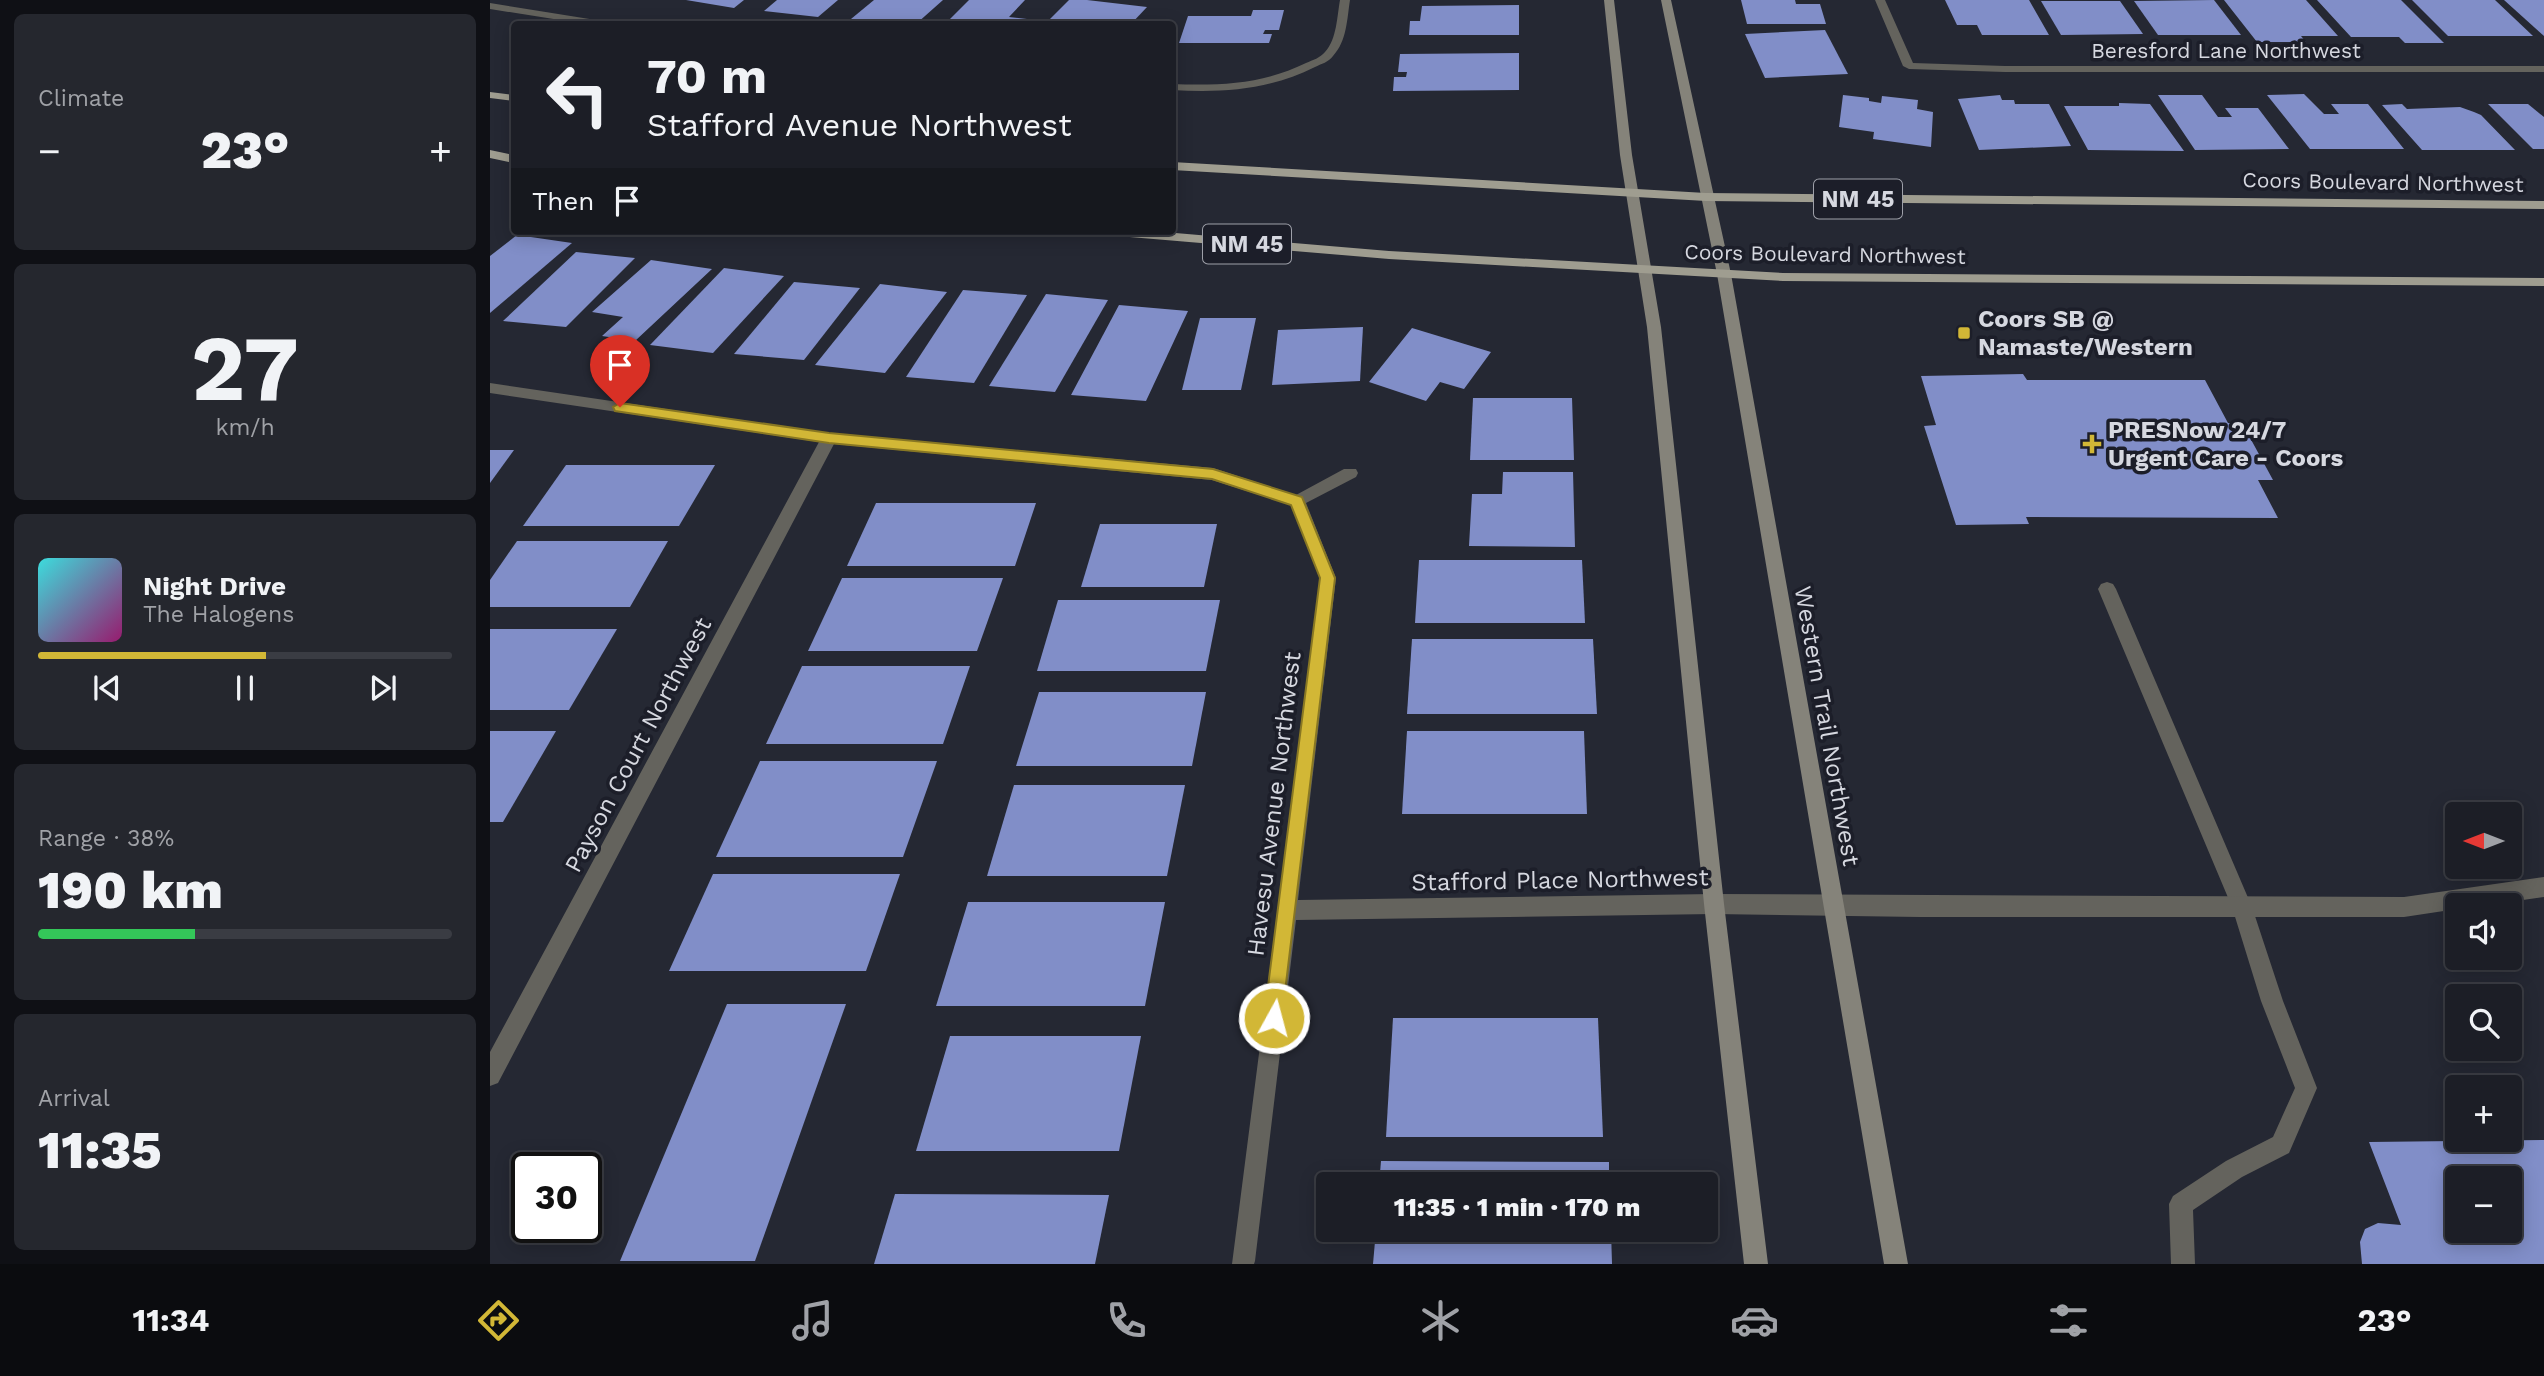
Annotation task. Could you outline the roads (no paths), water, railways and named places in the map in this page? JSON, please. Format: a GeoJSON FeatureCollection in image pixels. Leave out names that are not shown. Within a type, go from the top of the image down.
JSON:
{"type":"FeatureCollection","features":[{"type":"Feature","properties":{"kind":"main road"},"geometry":{"type":"LineString","coordinates":[[1609,0],[1631,192],[1654,327],[1714,904],[1756,1264]]}},
{"type":"Feature","properties":{"kind":"main road","name":"Western Trail Northwest"},"geometry":{"type":"LineString","coordinates":[[1666,0],[1724,275],[1896,1264]]}},
{"type":"Feature","properties":{"kind":"main road"},"geometry":{"type":"LineString","coordinates":[[490,95],[511,98]]}},
{"type":"Feature","properties":{"kind":"main road"},"geometry":{"type":"LineString","coordinates":[[490,155],[511,158]]}},
{"type":"Feature","properties":{"kind":"main road","name":"Coors Boulevard Northwest"},"geometry":{"type":"LineString","coordinates":[[1176,166],[1706,197],[2544,205]]}},
{"type":"Feature","properties":{"kind":"main road","name":"Coors Boulevard Northwest"},"geometry":{"type":"LineString","coordinates":[[1153,235],[1389,255],[1724,275],[2544,282]]}},
{"type":"Feature","properties":{"kind":"street"},"geometry":{"type":"LineString","coordinates":[[1176,87],[1203,89],[1247,86],[1288,78],[1327,56],[1337,41],[1345,0]]}},
{"type":"Feature","properties":{"kind":"street","name":"Beresford Lane Northwest"},"geometry":{"type":"LineString","coordinates":[[1880,0],[1909,66],[2005,69],[2544,69]]}},
{"type":"Feature","properties":{"kind":"street"},"geometry":{"type":"LineString","coordinates":[[490,6],[583,21]]}},
{"type":"Feature","properties":{"kind":"street"},"geometry":{"type":"LineString","coordinates":[[490,388],[829,438],[1213,474],[1297,501],[1350,473]]}},
{"type":"Feature","properties":{"kind":"street","name":"Payson Court Northwest"},"geometry":{"type":"LineString","coordinates":[[490,1075],[829,438]]}},
{"type":"Feature","properties":{"kind":"street","name":"Havesu Avenue Northwest"},"geometry":{"type":"LineString","coordinates":[[1243,1261],[1328,578],[1297,501]]}},
{"type":"Feature","properties":{"kind":"street"},"geometry":{"type":"LineString","coordinates":[[2107,589],[2242,907],[2272,1001],[2306,1088],[2280,1146],[2234,1169],[2180,1204],[2183,1264]]}},
{"type":"Feature","properties":{"kind":"street","name":"Stafford Place Northwest"},"geometry":{"type":"LineString","coordinates":[[1287,910],[1714,904],[2404,907],[2544,887]]}},
{"type":"Feature","properties":{"kind":"place","name":"Coors SB @ Namaste/Western"},"geometry":{"type":"Point","coordinates":[1964,333]}},
{"type":"Feature","properties":{"kind":"place","name":"PRESNow 24/7 Urgent Care - Coors"},"geometry":{"type":"Point","coordinates":[2092,444]}}]}
